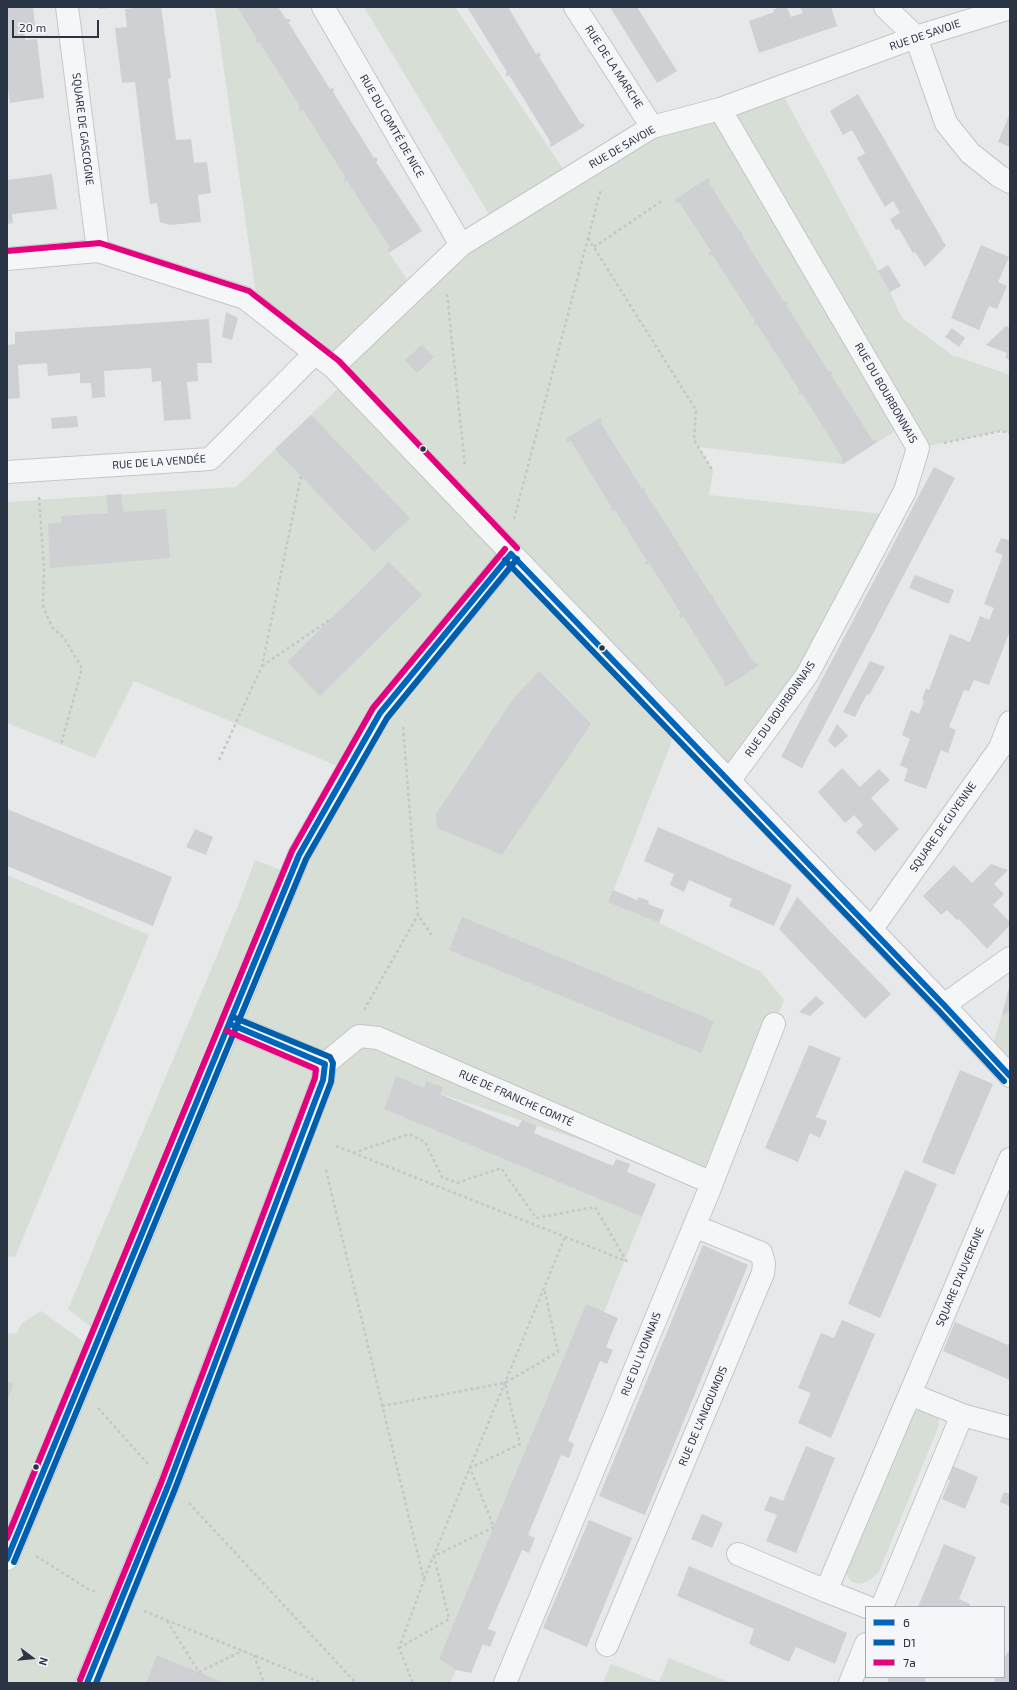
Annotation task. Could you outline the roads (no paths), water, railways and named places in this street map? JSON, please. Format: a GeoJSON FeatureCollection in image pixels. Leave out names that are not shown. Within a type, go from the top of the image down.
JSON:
{"type":"FeatureCollection","features":[{"type":"Feature","properties":{"kind":"street","name":"SQUARE DE GASCOGNE"},"geometry":{"type":"LineString","coordinates":[[67,7],[98,251]]}},
{"type":"Feature","properties":{"kind":"street","name":"RUE DU COMTÉ DE NICE"},"geometry":{"type":"LineString","coordinates":[[323,7],[462,245]]}},
{"type":"Feature","properties":{"kind":"street","name":"RUE DE LA MARCHE"},"geometry":{"type":"LineString","coordinates":[[576,7],[652,127]]}},
{"type":"Feature","properties":{"kind":"street"},"geometry":{"type":"LineString","coordinates":[[885,7],[916,37],[946,123],[970,153],[999,176],[1010,182]]}},
{"type":"Feature","properties":{"kind":"street","name":"RUE DE SAVOIE"},"geometry":{"type":"LineString","coordinates":[[333,367],[462,245],[652,127],[720,109],[916,37],[1010,8]]}},
{"type":"Feature","properties":{"kind":"street","name":"RUE DU BOURBONNAIS"},"geometry":{"type":"LineString","coordinates":[[720,109],[918,448],[905,491],[807,675],[728,781]]}},
{"type":"Feature","properties":{"kind":"street"},"geometry":{"type":"LineString","coordinates":[[7,258],[98,251],[245,298],[333,367],[870,930],[944,1005],[1010,1076]]}},
{"type":"Feature","properties":{"kind":"street","name":"RUE DE LA VENDÉE"},"geometry":{"type":"LineString","coordinates":[[7,472],[210,459],[315,353]]}},
{"type":"Feature","properties":{"kind":"street"},"geometry":{"type":"LineString","coordinates":[[11,1550],[299,855],[380,713],[508,551]]}},
{"type":"Feature","properties":{"kind":"street","name":"SQUARE DE GUYENNE"},"geometry":{"type":"LineString","coordinates":[[870,930],[1000,748],[1010,722]]}},
{"type":"Feature","properties":{"kind":"street"},"geometry":{"type":"LineString","coordinates":[[944,1005],[1010,958]]}},
{"type":"Feature","properties":{"kind":"street"},"geometry":{"type":"LineString","coordinates":[[87,1683],[168,1486],[323,1080],[325,1064],[230,1024]]}},
{"type":"Feature","properties":{"kind":"street","name":"RUE DU LYONNAIS"},"geometry":{"type":"LineString","coordinates":[[505,1683],[712,1183],[774,1024]]}},
{"type":"Feature","properties":{"kind":"street","name":"RUE DE FRANCHE COMTÉ"},"geometry":{"type":"LineString","coordinates":[[325,1064],[359,1036],[378,1038],[712,1183]]}},
{"type":"Feature","properties":{"kind":"street","name":"SQUARE D'AUVERGNE"},"geometry":{"type":"LineString","coordinates":[[826,1591],[1010,1159]]}},
{"type":"Feature","properties":{"kind":"street","name":"RUE DE L'ANGOUMOIS"},"geometry":{"type":"LineString","coordinates":[[607,1645],[764,1273],[764,1263],[761,1253],[694,1226]]}},
{"type":"Feature","properties":{"kind":"street"},"geometry":{"type":"LineString","coordinates":[[910,1394],[962,1415],[1010,1428]]}},
{"type":"Feature","properties":{"kind":"street"},"geometry":{"type":"LineString","coordinates":[[882,1606],[962,1415]]}},
{"type":"Feature","properties":{"kind":"street"},"geometry":{"type":"LineString","coordinates":[[738,1554],[865,1606]]}},
{"type":"Feature","properties":{"kind":"street"},"geometry":{"type":"LineString","coordinates":[[850,1683],[865,1646]]}}]}
